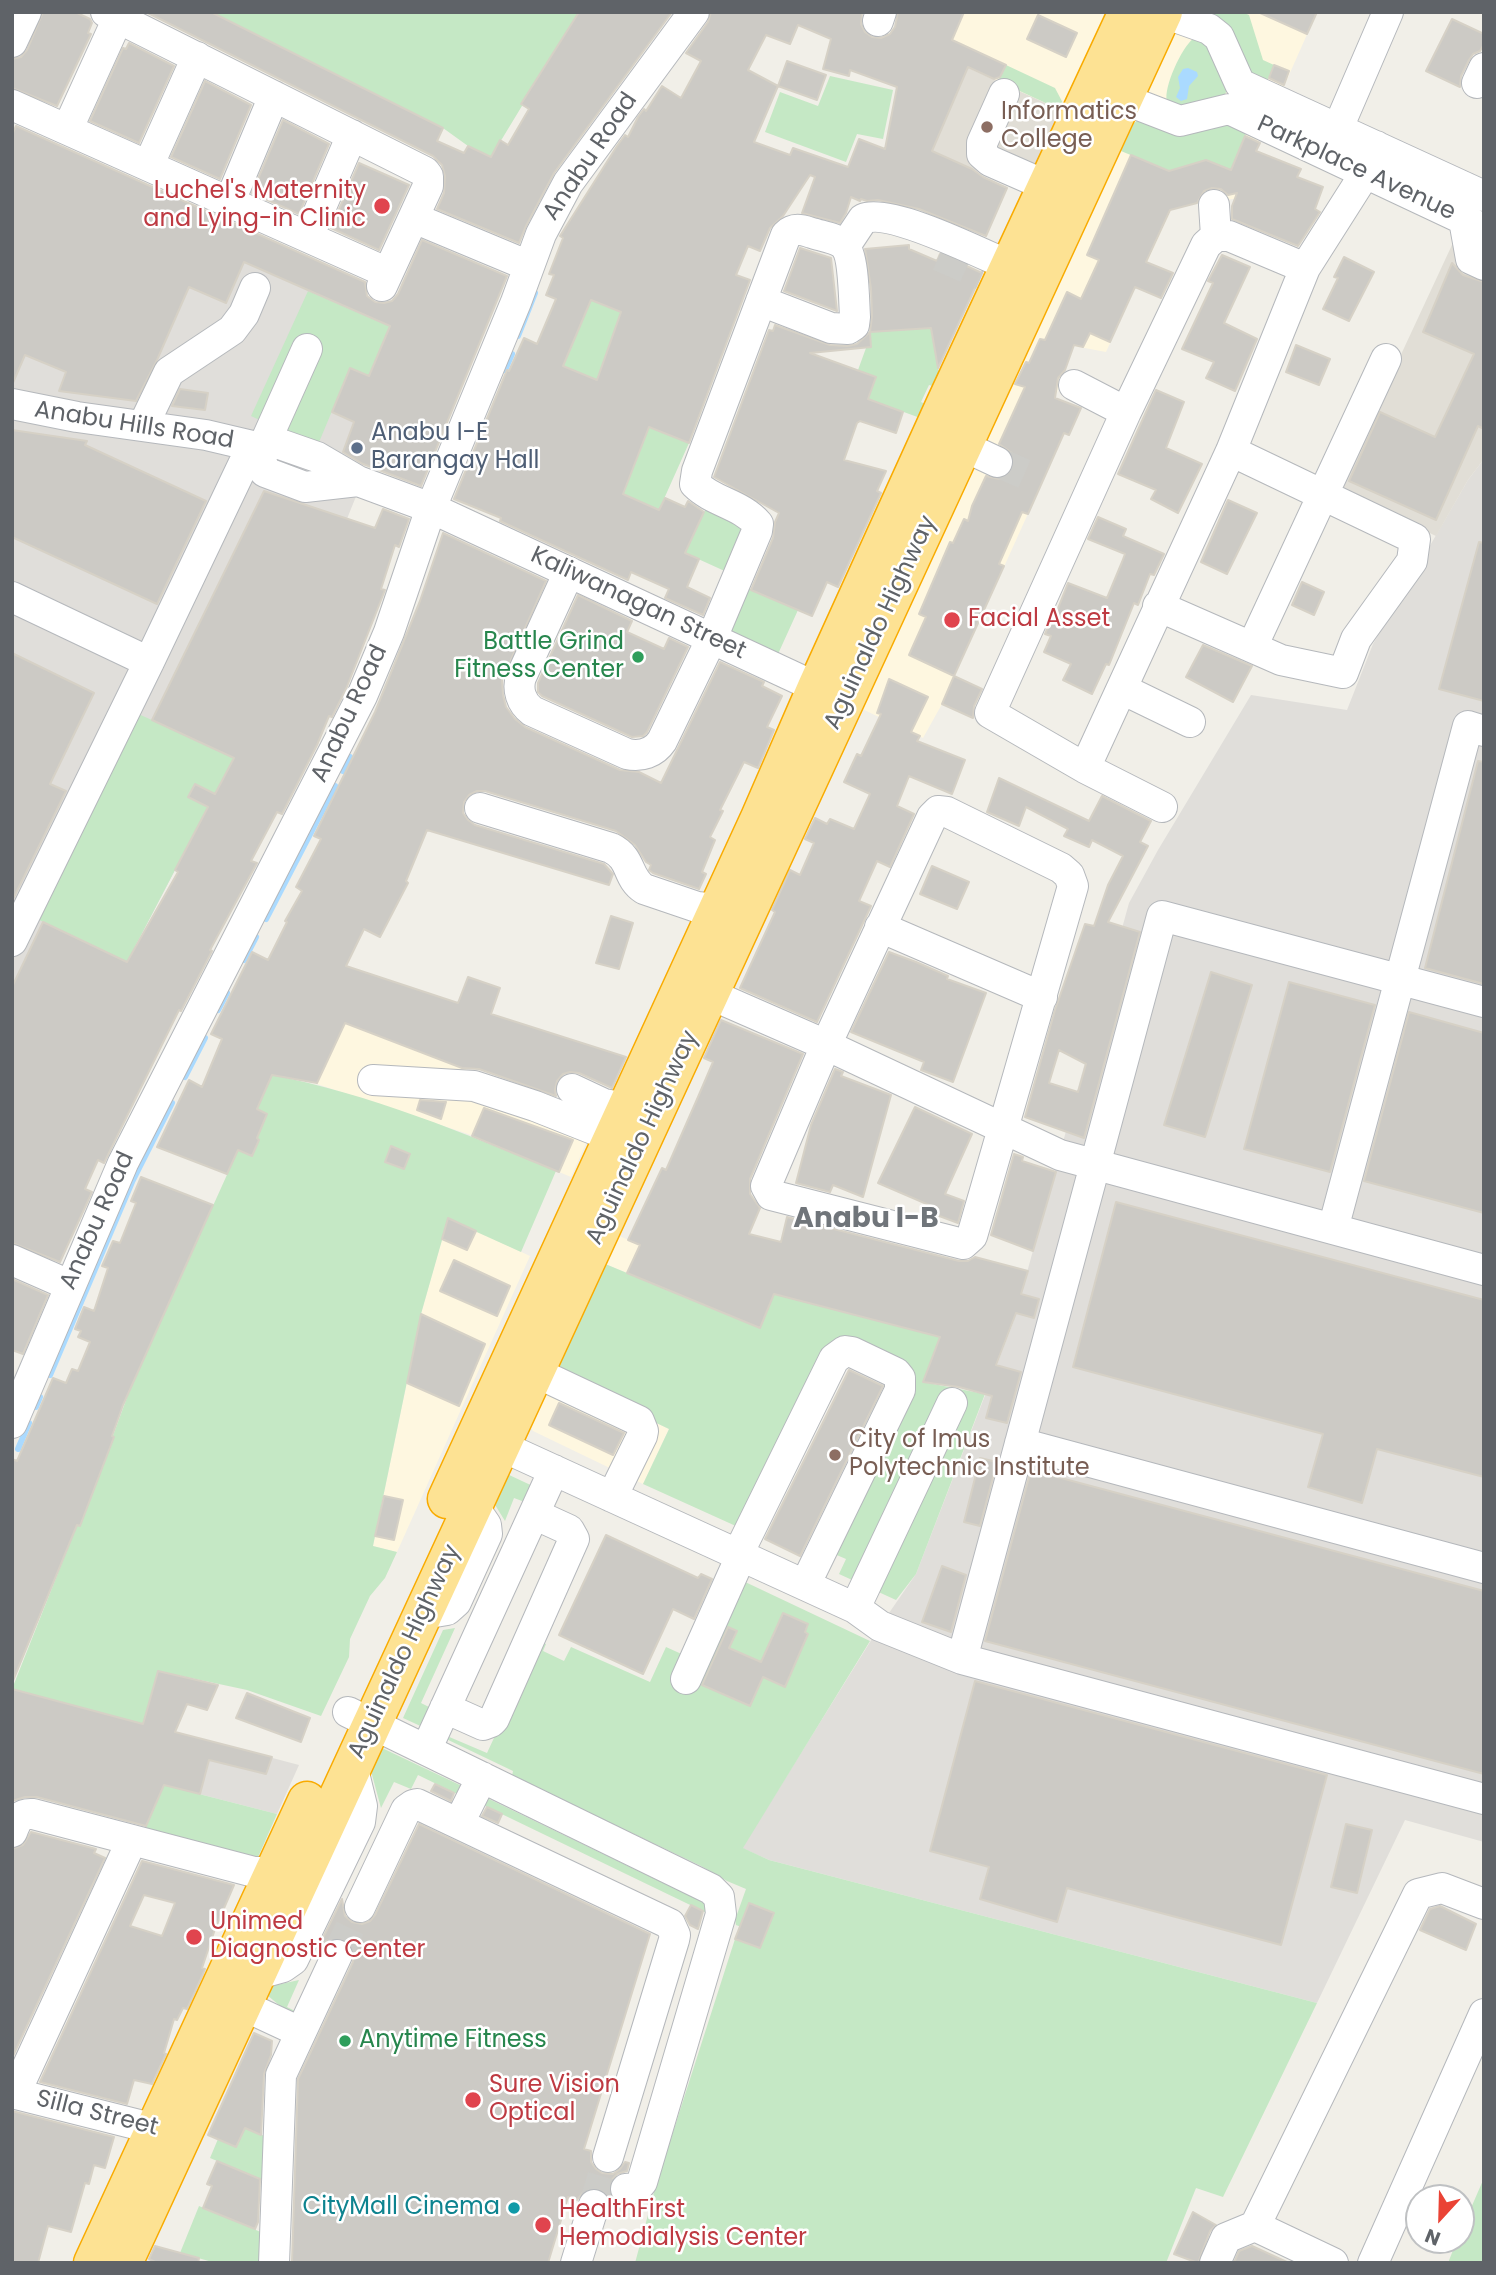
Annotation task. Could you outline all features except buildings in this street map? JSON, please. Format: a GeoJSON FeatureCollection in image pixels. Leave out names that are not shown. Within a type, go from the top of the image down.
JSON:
{"type":"FeatureCollection","features":[{"type":"Feature","properties":{"kind":"highway","name":"Aguinaldo Highway"},"geometry":{"type":"LineString","coordinates":[[93,2263],[250,1989],[352,1765],[360,1717],[628,1129],[697,989],[831,694],[998,275],[1047,186],[1128,12]]}},
{"type":"Feature","properties":{"kind":"highway","name":"Aguinaldo Highway"},"geometry":{"type":"LineString","coordinates":[[831,694],[963,446],[1162,12]]}},
{"type":"Feature","properties":{"kind":"highway","name":"Aguinaldo Highway"},"geometry":{"type":"LineString","coordinates":[[697,989],[719,909],[792,783]]}},
{"type":"Feature","properties":{"kind":"highway","name":"Aguinaldo Highway"},"geometry":{"type":"LineString","coordinates":[[123,2263],[168,2133],[274,1872],[360,1717],[423,1614],[535,1373],[628,1129]]}},
{"type":"Feature","properties":{"kind":"street"},"geometry":{"type":"LineString","coordinates":[[12,42],[26,12]]}},
{"type":"Feature","properties":{"kind":"street","name":"Anabu Road"},"geometry":{"type":"LineString","coordinates":[[12,1423],[126,1157],[352,718],[388,632],[431,508],[516,302],[541,234],[559,198],[694,12]]}},
{"type":"Feature","properties":{"kind":"street","name":"Parkplace Avenue"},"geometry":{"type":"LineString","coordinates":[[1162,12],[1209,29],[1220,37],[1242,100],[1370,158],[1484,196]]}},
{"type":"Feature","properties":{"kind":"street"},"geometry":{"type":"LineString","coordinates":[[1338,128],[1388,12]]}},
{"type":"Feature","properties":{"kind":"street"},"geometry":{"type":"LineString","coordinates":[[12,105],[308,237],[385,280],[429,181],[425,172],[112,15],[68,128]]}},
{"type":"Feature","properties":{"kind":"street"},"geometry":{"type":"LineString","coordinates":[[149,164],[197,57]]}},
{"type":"Feature","properties":{"kind":"street"},"geometry":{"type":"LineString","coordinates":[[1004,94],[982,143],[982,153],[990,161],[1047,186]]}},
{"type":"Feature","properties":{"kind":"street"},"geometry":{"type":"LineString","coordinates":[[230,201],[274,96]]}},
{"type":"Feature","properties":{"kind":"street","name":"Parkplace Avenue"},"geometry":{"type":"LineString","coordinates":[[1123,99],[1180,121],[1242,100],[1338,128],[1370,158],[1474,224]]}},
{"type":"Feature","properties":{"kind":"street"},"geometry":{"type":"LineString","coordinates":[[308,237],[352,135]]}},
{"type":"Feature","properties":{"kind":"street"},"geometry":{"type":"LineString","coordinates":[[1084,768],[1231,452],[1304,268],[1370,158]]}},
{"type":"Feature","properties":{"kind":"street"},"geometry":{"type":"LineString","coordinates":[[1214,205],[1216,236]]}},
{"type":"Feature","properties":{"kind":"street"},"geometry":{"type":"LineString","coordinates":[[845,246],[863,219],[874,216],[922,228],[998,275]]}},
{"type":"Feature","properties":{"kind":"street"},"geometry":{"type":"LineString","coordinates":[[414,218],[529,266]]}},
{"type":"Feature","properties":{"kind":"street"},"geometry":{"type":"LineString","coordinates":[[1474,224],[1471,259],[1484,265]]}},
{"type":"Feature","properties":{"kind":"street"},"geometry":{"type":"LineString","coordinates":[[569,572],[520,681],[524,704],[532,711],[627,754],[648,753],[656,749],[662,741],[712,638],[755,538],[758,524],[748,513],[701,489],[695,484],[695,478],[783,242],[790,231],[803,230],[845,246]]}},
{"type":"Feature","properties":{"kind":"street"},"geometry":{"type":"LineString","coordinates":[[1162,807],[1084,768],[990,713],[1126,412],[1206,245],[1216,236],[1229,236],[1304,268]]}},
{"type":"Feature","properties":{"kind":"street"},"geometry":{"type":"LineString","coordinates":[[913,244],[940,256]]}},
{"type":"Feature","properties":{"kind":"street"},"geometry":{"type":"LineString","coordinates":[[761,301],[831,328],[848,329],[854,325],[855,317],[849,258],[845,246]]}},
{"type":"Feature","properties":{"kind":"street"},"geometry":{"type":"LineString","coordinates":[[142,426],[169,372],[232,330],[244,313],[255,288]]}},
{"type":"Feature","properties":{"kind":"street"},"geometry":{"type":"LineString","coordinates":[[12,941],[307,349]]}},
{"type":"Feature","properties":{"kind":"street"},"geometry":{"type":"LineString","coordinates":[[1252,647],[1386,359]]}},
{"type":"Feature","properties":{"kind":"street"},"geometry":{"type":"LineString","coordinates":[[1074,386],[1126,412]]}},
{"type":"Feature","properties":{"kind":"street","name":"Anabu Hills Road"},"geometry":{"type":"LineString","coordinates":[[12,404],[206,435],[257,446],[265,472],[305,487],[358,481],[431,508]]}},
{"type":"Feature","properties":{"kind":"street"},"geometry":{"type":"LineString","coordinates":[[963,446],[997,462]]}},
{"type":"Feature","properties":{"kind":"street"},"geometry":{"type":"LineString","coordinates":[[1158,606],[1281,660],[1343,673],[1356,639],[1412,561],[1415,539],[1231,452]]}},
{"type":"Feature","properties":{"kind":"street","name":"Kaliwanagan Street"},"geometry":{"type":"LineString","coordinates":[[431,508],[831,694]]}},
{"type":"Feature","properties":{"kind":"street"},"geometry":{"type":"LineString","coordinates":[[12,597],[149,662]]}},
{"type":"Feature","properties":{"kind":"street"},"geometry":{"type":"LineString","coordinates":[[1122,688],[1190,722]]}},
{"type":"Feature","properties":{"kind":"street"},"geometry":{"type":"LineString","coordinates":[[1333,1229],[1468,726],[1484,731]]}},
{"type":"Feature","properties":{"kind":"street"},"geometry":{"type":"LineString","coordinates":[[480,807],[611,848],[626,858],[631,876],[643,889],[698,907],[719,909]]}},
{"type":"Feature","properties":{"kind":"street"},"geometry":{"type":"LineString","coordinates":[[938,811],[947,812],[1061,868],[1072,879],[1072,892],[972,1236],[963,1244],[771,1195],[767,1190],[767,1183],[825,1045],[880,928],[932,817],[938,811]]}},
{"type":"Feature","properties":{"kind":"street"},"geometry":{"type":"LineString","coordinates":[[962,1659],[1162,916],[1484,1002]]}},
{"type":"Feature","properties":{"kind":"street"},"geometry":{"type":"LineString","coordinates":[[880,928],[1042,997]]}},
{"type":"Feature","properties":{"kind":"street"},"geometry":{"type":"LineString","coordinates":[[697,989],[825,1045],[1060,1155],[1484,1270]]}},
{"type":"Feature","properties":{"kind":"street"},"geometry":{"type":"LineString","coordinates":[[373,1080],[474,1086],[593,1129],[628,1129]]}},
{"type":"Feature","properties":{"kind":"street"},"geometry":{"type":"LineString","coordinates":[[572,1089],[604,1104],[628,1129]]}},
{"type":"Feature","properties":{"kind":"street"},"geometry":{"type":"LineString","coordinates":[[12,1260],[69,1285]]}},
{"type":"Feature","properties":{"kind":"street"},"geometry":{"type":"LineString","coordinates":[[687,1679],[739,1555],[834,1359],[845,1351],[852,1352],[895,1373],[900,1378],[900,1390],[805,1585]]}},
{"type":"Feature","properties":{"kind":"street"},"geometry":{"type":"LineString","coordinates":[[535,1373],[634,1418],[642,1426],[642,1436],[612,1497]]}},
{"type":"Feature","properties":{"kind":"street"},"geometry":{"type":"LineString","coordinates":[[856,1608],[952,1403]]}},
{"type":"Feature","properties":{"kind":"street"},"geometry":{"type":"LineString","coordinates":[[1020,1443],[1484,1568]]}},
{"type":"Feature","properties":{"kind":"street"},"geometry":{"type":"LineString","coordinates":[[501,1446],[856,1608],[880,1626],[962,1659],[1484,1799]]}},
{"type":"Feature","properties":{"kind":"street"},"geometry":{"type":"LineString","coordinates":[[426,1750],[554,1470]]}},
{"type":"Feature","properties":{"kind":"street"},"geometry":{"type":"LineString","coordinates":[[446,1708],[479,1724],[487,1724],[494,1719],[574,1539],[569,1530],[534,1514]]}},
{"type":"Feature","properties":{"kind":"street"},"geometry":{"type":"LineString","coordinates":[[360,1717],[711,1889],[721,1903],[721,1914],[642,2182],[637,2188],[626,2189]]}},
{"type":"Feature","properties":{"kind":"street"},"geometry":{"type":"LineString","coordinates":[[459,1824],[482,1777]]}},
{"type":"Feature","properties":{"kind":"street"},"geometry":{"type":"LineString","coordinates":[[360,1907],[409,1807],[417,1804],[664,1921],[673,1929],[674,1941],[608,2157]]}},
{"type":"Feature","properties":{"kind":"street"},"geometry":{"type":"LineString","coordinates":[[18,1823],[33,1814],[254,1872],[274,1872]]}},
{"type":"Feature","properties":{"kind":"street"},"geometry":{"type":"LineString","coordinates":[[12,2092],[19,2085],[132,1840]]}},
{"type":"Feature","properties":{"kind":"street"},"geometry":{"type":"LineString","coordinates":[[1215,2263],[1226,2238],[1255,2226],[1418,1894],[1442,1888],[1484,1904]]}},
{"type":"Feature","properties":{"kind":"street"},"geometry":{"type":"LineString","coordinates":[[274,2263],[279,2085],[284,2065],[337,1955]]}},
{"type":"Feature","properties":{"kind":"street"},"geometry":{"type":"LineString","coordinates":[[250,1989],[300,2032]]}},
{"type":"Feature","properties":{"kind":"street"},"geometry":{"type":"LineString","coordinates":[[1373,2263],[1484,2014]]}},
{"type":"Feature","properties":{"kind":"street","name":"Silla Street"},"geometry":{"type":"LineString","coordinates":[[12,2092],[168,2133]]}},
{"type":"Feature","properties":{"kind":"street"},"geometry":{"type":"LineString","coordinates":[[576,2263],[594,2205]]}},
{"type":"Feature","properties":{"kind":"street"},"geometry":{"type":"LineString","coordinates":[[1255,2226],[1333,2263]]}},
{"type":"Feature","properties":{"kind":"shaded area"},"geometry":{"type":"Polygon","coordinates":[[[948,12],[1109,12],[1063,111],[935,53],[948,12]]]}},
{"type":"Feature","properties":{"kind":"shaded area"},"geometry":{"type":"Polygon","coordinates":[[[1185,12],[1317,12],[1234,199],[1201,202],[1171,210],[1106,352],[1074,346],[1055,398],[1081,408],[1069,435],[1064,434],[942,704],[923,738],[860,708],[1185,12]]]}},
{"type":"Feature","properties":{"kind":"shaded area","name":"Informatics College"},"geometry":{"type":"Polygon","coordinates":[[[935,53],[1063,111],[1026,193],[915,144],[935,53]]]}},
{"type":"Feature","properties":{"kind":"shaded area"},"geometry":{"type":"Polygon","coordinates":[[[12,158],[414,337],[361,469],[357,494],[334,551],[234,757],[127,962],[123,961],[12,1202],[12,158]]]}},
{"type":"Feature","properties":{"kind":"shaded area"},"geometry":{"type":"Polygon","coordinates":[[[1458,232],[1484,244],[1484,459],[1468,480],[1436,536],[1338,490],[1458,232]]]}},
{"type":"Feature","properties":{"kind":"shaded area"},"geometry":{"type":"Polygon","coordinates":[[[1484,459],[1484,1842],[1405,1820],[1317,2003],[769,1860],[742,1848],[880,1626],[916,1574],[1013,1323],[1129,903],[1251,695],[1347,710],[1373,644],[1468,480],[1484,459]]]}},
{"type":"Feature","properties":{"kind":"shaded area"},"geometry":{"type":"Polygon","coordinates":[[[303,1010],[345,1023],[597,1119],[571,1177],[468,1134],[317,1084],[272,1075],[303,1010]]]}},
{"type":"Feature","properties":{"kind":"shaded area"},"geometry":{"type":"Polygon","coordinates":[[[448,1218],[530,1256],[397,1552],[373,1546],[421,1314],[448,1218]]]}},
{"type":"Feature","properties":{"kind":"shaded area"},"geometry":{"type":"Polygon","coordinates":[[[615,1234],[719,1280],[738,1285],[726,1314],[603,1263],[615,1234]]]}},
{"type":"Feature","properties":{"kind":"shaded area"},"geometry":{"type":"Polygon","coordinates":[[[551,1373],[669,1429],[643,1484],[533,1431],[530,1426],[551,1373]]]}},
{"type":"Feature","properties":{"kind":"shaded area"},"geometry":{"type":"Polygon","coordinates":[[[12,1689],[299,1765],[277,1814],[113,1772],[12,1689]]]}},
{"type":"Feature","properties":{"kind":"green space"},"geometry":{"type":"Polygon","coordinates":[[[211,12],[579,12],[491,157],[468,146],[443,128],[211,12]]]}},
{"type":"Feature","properties":{"kind":"green space"},"geometry":{"type":"Polygon","coordinates":[[[1198,12],[1242,12],[1249,15],[1263,60],[1274,65],[1265,86],[1254,81],[1198,12]]]}},
{"type":"Feature","properties":{"kind":"green space"},"geometry":{"type":"Polygon","coordinates":[[[1193,39],[1204,39],[1228,87],[1224,97],[1183,111],[1167,101],[1168,87],[1174,68],[1193,39]]]}},
{"type":"Feature","properties":{"kind":"green space"},"geometry":{"type":"Polygon","coordinates":[[[1006,65],[1055,88],[1065,107],[1063,111],[998,81],[1006,65]]]}},
{"type":"Feature","properties":{"kind":"green space"},"geometry":{"type":"Polygon","coordinates":[[[830,76],[893,90],[883,139],[857,134],[846,162],[765,132],[780,92],[818,106],[830,76]]]}},
{"type":"Feature","properties":{"kind":"green space"},"geometry":{"type":"Polygon","coordinates":[[[1137,121],[1223,122],[1248,128],[1240,149],[1244,175],[1206,160],[1169,171],[1121,151],[1137,121]]]}},
{"type":"Feature","properties":{"kind":"green space"},"geometry":{"type":"Polygon","coordinates":[[[569,288],[624,294],[618,311],[621,312],[597,380],[591,377],[588,385],[560,374],[581,324],[559,315],[569,288]]]}},
{"type":"Feature","properties":{"kind":"green space"},"geometry":{"type":"Polygon","coordinates":[[[308,291],[414,337],[379,353],[369,376],[350,368],[317,447],[251,416],[308,291]]]}},
{"type":"Feature","properties":{"kind":"green space"},"geometry":{"type":"Polygon","coordinates":[[[931,328],[939,373],[933,386],[929,385],[921,402],[929,406],[923,419],[868,399],[876,377],[858,370],[866,348],[871,347],[870,332],[931,328]]]}},
{"type":"Feature","properties":{"kind":"green space"},"geometry":{"type":"Polygon","coordinates":[[[649,427],[689,443],[659,510],[623,494],[649,427]]]}},
{"type":"Feature","properties":{"kind":"green space"},"geometry":{"type":"Polygon","coordinates":[[[708,504],[747,525],[729,573],[685,553],[708,504]]]}},
{"type":"Feature","properties":{"kind":"green space"},"geometry":{"type":"Polygon","coordinates":[[[746,587],[798,610],[778,654],[727,630],[746,587]]]}},
{"type":"Feature","properties":{"kind":"green space"},"geometry":{"type":"Polygon","coordinates":[[[134,712],[234,757],[127,962],[37,919],[134,712]]]}},
{"type":"Feature","properties":{"kind":"green space"},"geometry":{"type":"Polygon","coordinates":[[[272,1075],[381,1104],[556,1171],[521,1252],[448,1219],[421,1314],[373,1546],[397,1552],[385,1578],[370,1596],[350,1639],[349,1657],[321,1716],[247,1690],[158,1671],[143,1724],[12,1689],[77,1525],[80,1525],[129,1392],[272,1075]]]}},
{"type":"Feature","properties":{"kind":"green space"},"geometry":{"type":"Polygon","coordinates":[[[603,1263],[725,1314],[738,1285],[940,1337],[923,1382],[985,1394],[916,1574],[896,1600],[839,1574],[846,1559],[832,1553],[909,1388],[839,1339],[825,1349],[738,1527],[643,1484],[669,1429],[551,1373],[603,1263]]]}},
{"type":"Feature","properties":{"kind":"green space"},"geometry":{"type":"Polygon","coordinates":[[[507,1474],[537,1488],[530,1504],[514,1498],[505,1521],[492,1500],[507,1474]]]}},
{"type":"Feature","properties":{"kind":"green space"},"geometry":{"type":"Polygon","coordinates":[[[724,1572],[870,1641],[743,1848],[769,1860],[1317,2003],[1223,2197],[1196,2188],[1166,2263],[635,2263],[656,2185],[735,1939],[760,1948],[765,1936],[736,1925],[735,1920],[746,1889],[512,1776],[513,1771],[442,1737],[447,1736],[487,1753],[539,1641],[546,1644],[543,1651],[564,1661],[571,1647],[650,1682],[666,1647],[686,1656],[724,1572]]]}},
{"type":"Feature","properties":{"kind":"green space"},"geometry":{"type":"Polygon","coordinates":[[[455,1628],[421,1703],[433,1709],[427,1729],[403,1718],[443,1630],[455,1628]]]}},
{"type":"Feature","properties":{"kind":"green space"},"geometry":{"type":"Polygon","coordinates":[[[382,1748],[462,1786],[457,1794],[418,1775],[411,1789],[394,1782],[381,1808],[371,1771],[382,1748]]]}},
{"type":"Feature","properties":{"kind":"green space"},"geometry":{"type":"Polygon","coordinates":[[[164,1785],[277,1814],[255,1864],[142,1835],[164,1785]]]}},
{"type":"Feature","properties":{"kind":"green space"},"geometry":{"type":"Polygon","coordinates":[[[487,1798],[711,1906],[713,1916],[483,1805],[487,1798]]]}},
{"type":"Feature","properties":{"kind":"green space"},"geometry":{"type":"Polygon","coordinates":[[[299,1980],[287,2007],[303,2015],[301,2018],[285,2010],[267,1995],[272,1986],[299,1980]]]}},
{"type":"Feature","properties":{"kind":"green space"},"geometry":{"type":"Polygon","coordinates":[[[245,2128],[267,2137],[265,2181],[210,2158],[218,2139],[237,2146],[245,2128]]]}},
{"type":"Feature","properties":{"kind":"green space"},"geometry":{"type":"Polygon","coordinates":[[[1484,2178],[1484,2263],[1448,2263],[1452,2254],[1475,2254],[1475,2199],[1484,2178]]]}},
{"type":"Feature","properties":{"kind":"green space"},"geometry":{"type":"Polygon","coordinates":[[[199,2206],[263,2233],[262,2263],[216,2263],[180,2253],[199,2206]]]}},
{"type":"Feature","properties":{"kind":"water"},"geometry":{"type":"Polygon","coordinates":[[[1183,69],[1197,72],[1198,76],[1189,86],[1187,99],[1181,101],[1176,97],[1180,88],[1178,77],[1183,69]]]}},
{"type":"Feature","properties":{"kind":"waterway"},"geometry":{"type":"LineString","coordinates":[[518,336],[535,293]]}},
{"type":"Feature","properties":{"kind":"waterway"},"geometry":{"type":"LineString","coordinates":[[505,370],[512,354]]}},
{"type":"Feature","properties":{"kind":"waterway"},"geometry":{"type":"LineString","coordinates":[[343,771],[350,757]]}},
{"type":"Feature","properties":{"kind":"waterway"},"geometry":{"type":"LineString","coordinates":[[266,919],[335,786]]}},
{"type":"Feature","properties":{"kind":"waterway"},"geometry":{"type":"LineString","coordinates":[[244,960],[256,937]]}},
{"type":"Feature","properties":{"kind":"waterway"},"geometry":{"type":"LineString","coordinates":[[218,1010],[227,993]]}},
{"type":"Feature","properties":{"kind":"waterway"},"geometry":{"type":"LineString","coordinates":[[185,1077],[205,1038]]}},
{"type":"Feature","properties":{"kind":"waterway"},"geometry":{"type":"LineString","coordinates":[[50,1375],[132,1182],[172,1103]]}},
{"type":"Feature","properties":{"kind":"waterway"},"geometry":{"type":"LineString","coordinates":[[36,1407],[40,1397]]}},
{"type":"Feature","properties":{"kind":"waterway"},"geometry":{"type":"LineString","coordinates":[[18,1449],[29,1423]]}},
{"type":"Feature","properties":{"kind":"tunnel"},"geometry":{"type":"LineString","coordinates":[[939,256],[982,275]]}},
{"type":"Feature","properties":{"kind":"tunnel"},"geometry":{"type":"LineString","coordinates":[[997,462],[1036,479]]}},
{"type":"Feature","properties":{"kind":"tunnel"},"geometry":{"type":"LineString","coordinates":[[337,1955],[360,1907]]}},
{"type":"Feature","properties":{"kind":"tunnel"},"geometry":{"type":"LineString","coordinates":[[594,2205],[608,2157]]}},
{"type":"Feature","properties":{"kind":"place","name":"Informatics College"},"geometry":{"type":"Point","coordinates":[987,127]}},
{"type":"Feature","properties":{"kind":"place","name":"Luchel's Maternity and Lying-in Clinic"},"geometry":{"type":"Point","coordinates":[382,206]}},
{"type":"Feature","properties":{"kind":"place","name":"Anabu I-E Barangay Hall"},"geometry":{"type":"Point","coordinates":[357,448]}},
{"type":"Feature","properties":{"kind":"place","name":"Facial Asset"},"geometry":{"type":"Point","coordinates":[952,620]}},
{"type":"Feature","properties":{"kind":"place","name":"Battle Grind Fitness Center"},"geometry":{"type":"Point","coordinates":[638,657]}},
{"type":"Feature","properties":{"kind":"place","name":"City of Imus Polytechnic Institute"},"geometry":{"type":"Point","coordinates":[835,1455]}},
{"type":"Feature","properties":{"kind":"place","name":"Unimed Diagnostic Center"},"geometry":{"type":"Point","coordinates":[194,1937]}},
{"type":"Feature","properties":{"kind":"place","name":"Anytime Fitness"},"geometry":{"type":"Point","coordinates":[345,2041]}},
{"type":"Feature","properties":{"kind":"place","name":"Sure Vision Optical"},"geometry":{"type":"Point","coordinates":[473,2100]}},
{"type":"Feature","properties":{"kind":"place","name":"CityMall Cinema"},"geometry":{"type":"Point","coordinates":[514,2208]}},
{"type":"Feature","properties":{"kind":"place","name":"HealthFirst Hemodialysis Center"},"geometry":{"type":"Point","coordinates":[543,2225]}},
{"type":"Feature","properties":{"kind":"district","name":"Anabu I-B"},"geometry":{"type":"Point","coordinates":[866,1220]}}]}
